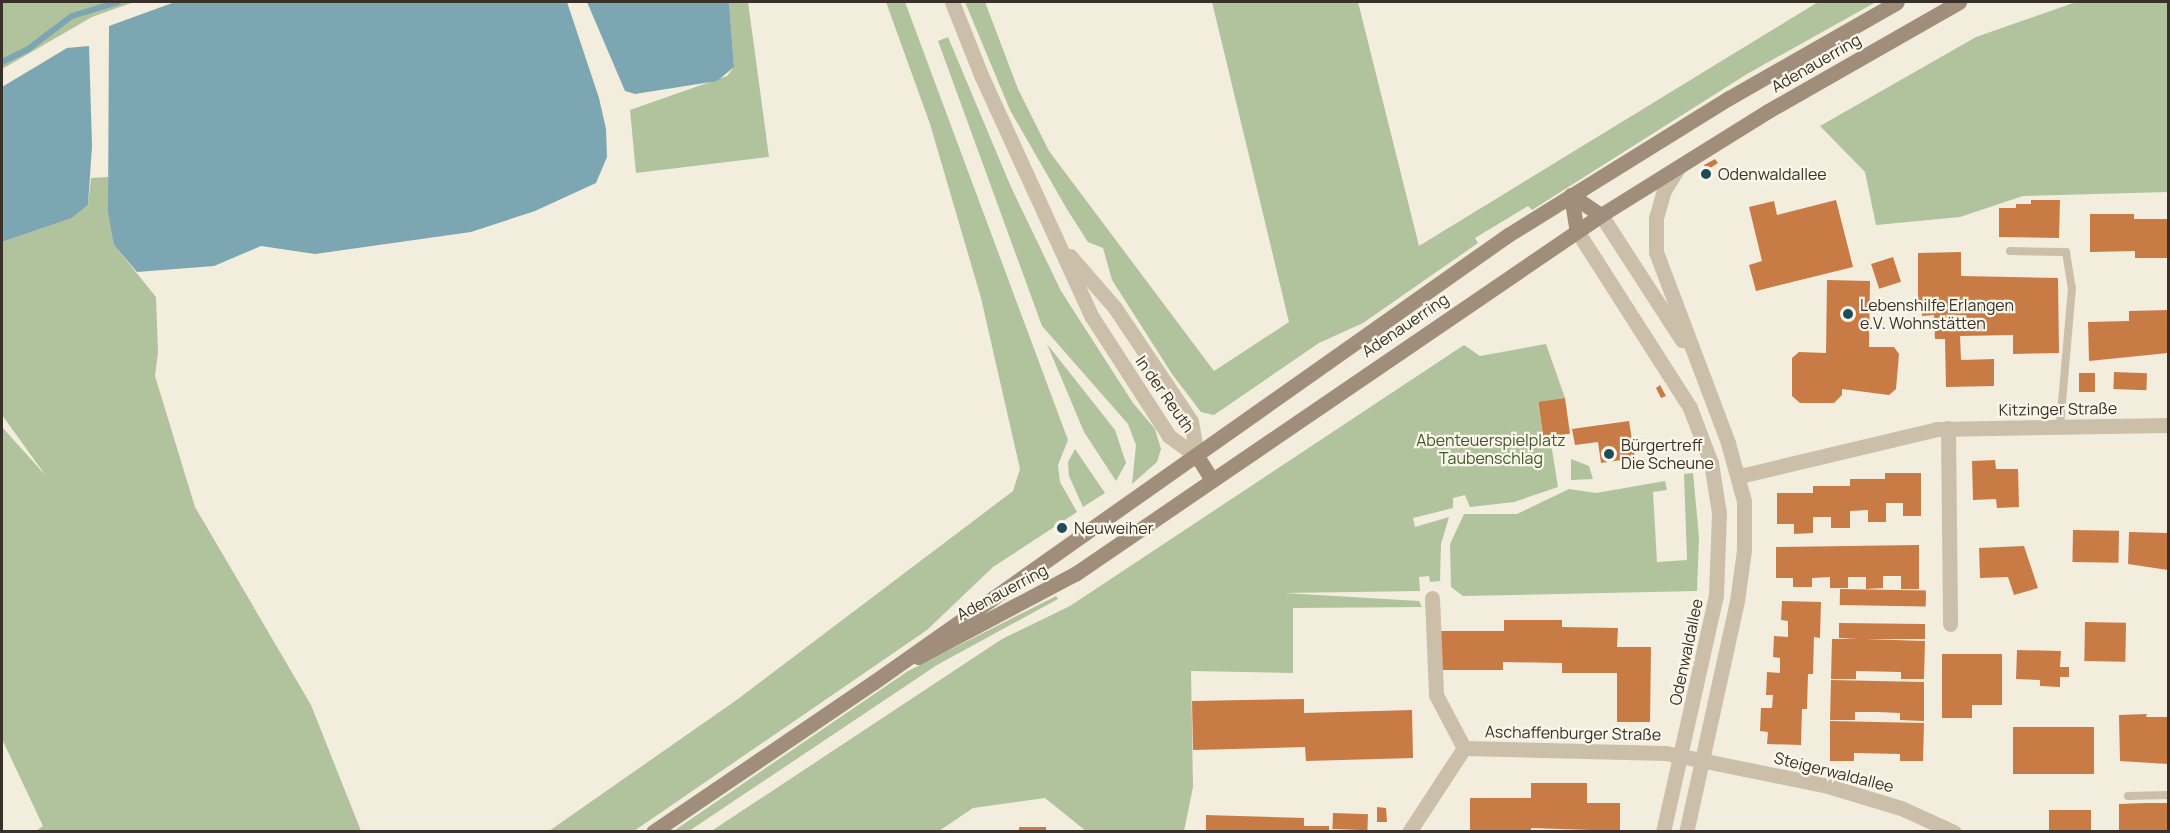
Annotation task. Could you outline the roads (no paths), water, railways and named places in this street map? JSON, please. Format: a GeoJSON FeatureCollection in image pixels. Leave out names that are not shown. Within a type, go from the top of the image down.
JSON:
{"type":"FeatureCollection","features":[{"type":"Feature","properties":{"kind":"main road","name":"Adenauerring"},"geometry":{"type":"LineString","coordinates":[[653,831],[874,682],[1074,538],[1197,456],[1459,268],[1571,195],[1729,98],[1897,2]]}},
{"type":"Feature","properties":{"kind":"main road","name":"Adenauerring"},"geometry":{"type":"LineString","coordinates":[[874,682],[1075,574],[1601,215],[1959,2]]}},
{"type":"Feature","properties":{"kind":"main road"},"geometry":{"type":"LineString","coordinates":[[1571,195],[1601,215]]}},
{"type":"Feature","properties":{"kind":"main road"},"geometry":{"type":"LineString","coordinates":[[1571,195],[1577,231]]}},
{"type":"Feature","properties":{"kind":"main road"},"geometry":{"type":"LineString","coordinates":[[1197,456],[1212,480]]}},
{"type":"Feature","properties":{"kind":"street","name":"In der Reuth"},"geometry":{"type":"LineString","coordinates":[[952,2],[981,75],[1065,252],[1092,317],[1168,436],[1197,456]]}},
{"type":"Feature","properties":{"kind":"street"},"geometry":{"type":"LineString","coordinates":[[1678,168],[1664,190],[1656,218],[1656,252],[1740,476],[1744,550],[1737,601],[1700,759],[1686,831]]}},
{"type":"Feature","properties":{"kind":"street"},"geometry":{"type":"LineString","coordinates":[[1601,215],[1700,368]]}},
{"type":"Feature","properties":{"kind":"street","name":"Odenwaldallee"},"geometry":{"type":"LineString","coordinates":[[1577,231],[1690,408],[1716,488],[1720,561],[1716,595],[1663,831]]}},
{"type":"Feature","properties":{"kind":"street","name":"In der Reuth"},"geometry":{"type":"LineString","coordinates":[[1065,252],[1115,308],[1191,421],[1197,456]]}},
{"type":"Feature","properties":{"kind":"street","name":"Kitzinger Straße"},"geometry":{"type":"LineString","coordinates":[[1740,476],[1948,428],[2169,425]]}},
{"type":"Feature","properties":{"kind":"street"},"geometry":{"type":"LineString","coordinates":[[1948,428],[1950,624]]}},
{"type":"Feature","properties":{"kind":"street","name":"Aschaffenburger Straße"},"geometry":{"type":"LineString","coordinates":[[1432,598],[1436,695],[1464,748]]}},
{"type":"Feature","properties":{"kind":"street","name":"Aschaffenburger Straße"},"geometry":{"type":"LineString","coordinates":[[1464,748],[1680,756]]}},
{"type":"Feature","properties":{"kind":"street","name":"Aschaffenburger Straße"},"geometry":{"type":"LineString","coordinates":[[1409,831],[1464,748]]}},
{"type":"Feature","properties":{"kind":"street"},"geometry":{"type":"LineString","coordinates":[[1680,756],[1700,759]]}},
{"type":"Feature","properties":{"kind":"street","name":"Steigerwaldallee"},"geometry":{"type":"LineString","coordinates":[[1700,759],[1828,786],[1901,808],[1954,831]]}},
{"type":"Feature","properties":{"kind":"lane"},"geometry":{"type":"LineString","coordinates":[[2010,251],[2066,252],[2072,288],[2060,426]]}},
{"type":"Feature","properties":{"kind":"lane"},"geometry":{"type":"LineString","coordinates":[[2128,796],[2169,795]]}},
{"type":"Feature","properties":{"kind":"water"},"geometry":{"type":"Polygon","coordinates":[[[175,2],[567,2],[599,98],[606,129],[607,157],[596,183],[535,211],[471,232],[315,254],[261,246],[214,266],[137,272],[114,245],[108,212],[109,26],[175,2]]]}},
{"type":"Feature","properties":{"kind":"water"},"geometry":{"type":"Polygon","coordinates":[[[587,2],[729,2],[734,67],[717,81],[635,94],[625,91],[587,2]]]}},
{"type":"Feature","properties":{"kind":"water"},"geometry":{"type":"Polygon","coordinates":[[[89,46],[92,146],[88,205],[72,218],[2,242],[2,87],[67,48],[89,46]]]}},
{"type":"Feature","properties":{"kind":"waterway"},"geometry":{"type":"LineString","coordinates":[[2,62],[27,50],[72,16],[118,2]]}},
{"type":"Feature","properties":{"kind":"place","name":"Odenwaldallee"},"geometry":{"type":"Point","coordinates":[1706,174]}},
{"type":"Feature","properties":{"kind":"place","name":"Lebenshilfe Erlangen e.V. Wohnstätten"},"geometry":{"type":"Point","coordinates":[1848,314]}},
{"type":"Feature","properties":{"kind":"place","name":"Bürgertreff Die Scheune"},"geometry":{"type":"Point","coordinates":[1609,454]}},
{"type":"Feature","properties":{"kind":"place","name":"Neuweiher"},"geometry":{"type":"Point","coordinates":[1062,528]}},
{"type":"Feature","properties":{"kind":"park label","name":"Abenteuerspielplatz Taubenschlag"},"geometry":{"type":"Point","coordinates":[1491,449]}}]}
